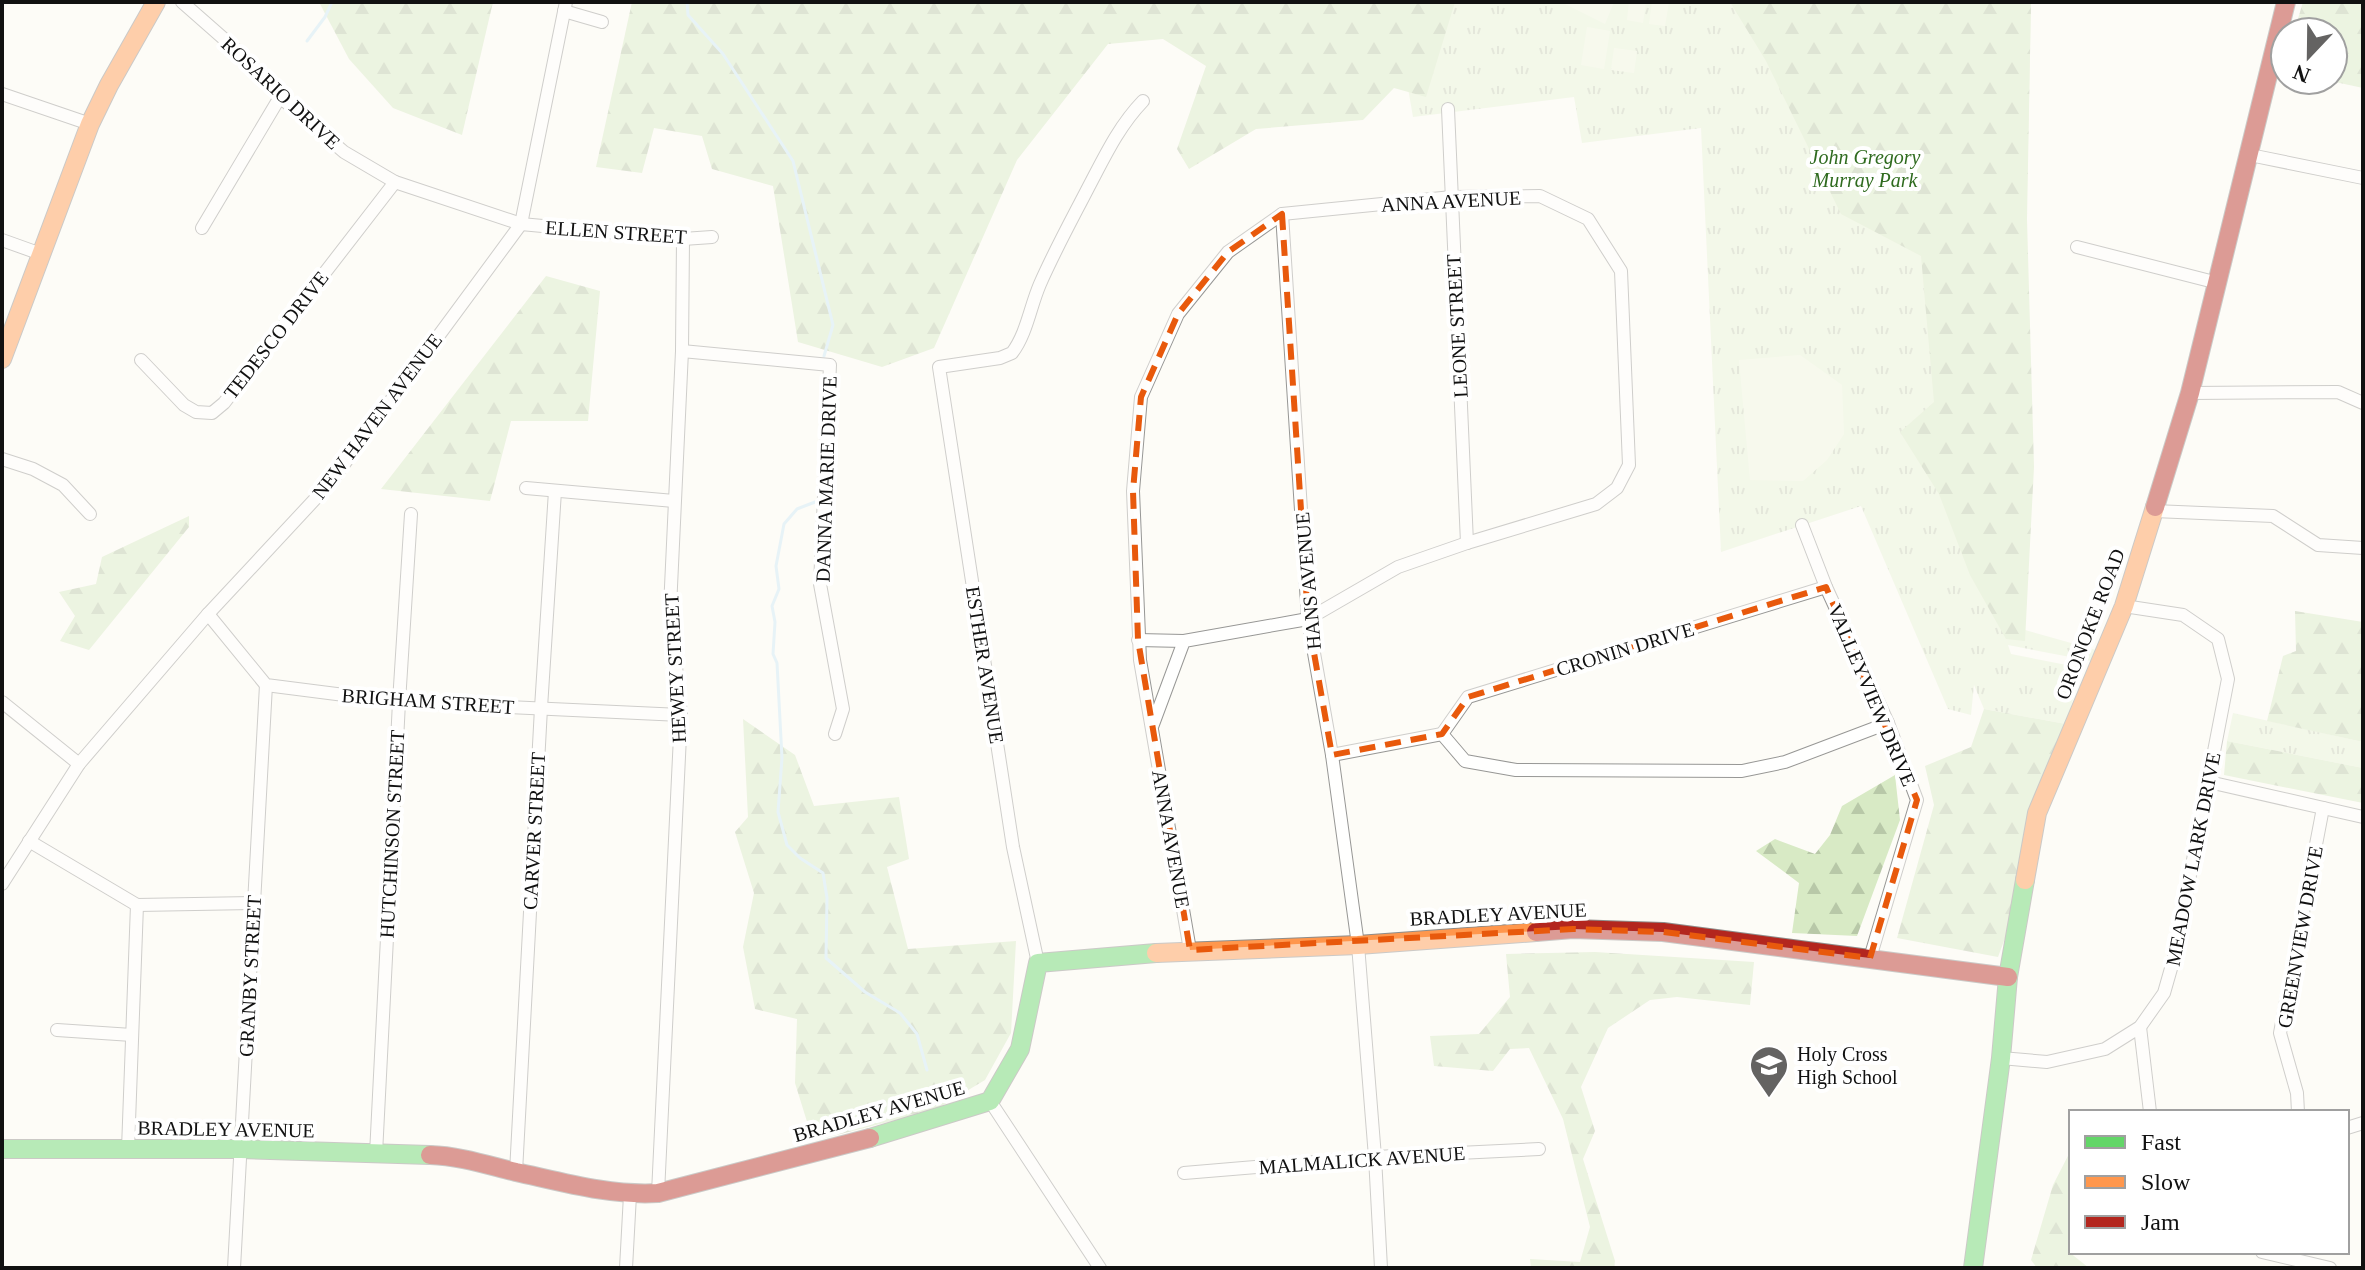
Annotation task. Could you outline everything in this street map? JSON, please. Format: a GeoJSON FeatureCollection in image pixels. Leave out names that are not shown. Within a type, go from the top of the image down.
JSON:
{"type":"FeatureCollection","features":[{"type":"Feature","properties":{"kind":"street"},"geometry":{"type":"LineString","coordinates":[[2,359],[90,124],[156,2]]}},
{"type":"Feature","properties":{"kind":"street","name":"ROSARIO DRIVE"},"geometry":{"type":"LineString","coordinates":[[182,2],[240,53],[280,97],[344,152],[395,182],[521,224]]}},
{"type":"Feature","properties":{"kind":"street","name":"ORONOKE ROAD"},"geometry":{"type":"LineString","coordinates":[[1973,1268],[2001,1058],[2008,977],[2037,813],[2124,606],[2154,511],[2190,393],[2286,2]]}},
{"type":"Feature","properties":{"kind":"street","name":"NEW HAVEN AVENUE"},"geometry":{"type":"LineString","coordinates":[[2,884],[79,764],[208,614],[330,483],[521,224],[565,6],[602,22]]}},
{"type":"Feature","properties":{"kind":"street"},"geometry":{"type":"LineString","coordinates":[[2,94],[90,124]]}},
{"type":"Feature","properties":{"kind":"street"},"geometry":{"type":"LineString","coordinates":[[202,228],[280,97]]}},
{"type":"Feature","properties":{"kind":"street","name":"ESTHER AVENUE"},"geometry":{"type":"LineString","coordinates":[[1038,963],[1013,847],[939,367],[1008,356],[1015,349],[1050,262],[1110,147],[1128,117],[1143,101]]}},
{"type":"Feature","properties":{"kind":"street","name":"LEONE STREET"},"geometry":{"type":"LineString","coordinates":[[1448,109],[1467,543]]}},
{"type":"Feature","properties":{"kind":"street"},"geometry":{"type":"LineString","coordinates":[[2250,155],[2363,178]]}},
{"type":"Feature","properties":{"kind":"street","name":"TEDESCO DRIVE"},"geometry":{"type":"LineString","coordinates":[[141,360],[184,405],[196,412],[212,413],[224,403],[395,182]]}},
{"type":"Feature","properties":{"kind":"street","name":"ANNA AVENUE"},"geometry":{"type":"LineString","coordinates":[[1138,640],[1184,641],[1308,619],[1398,567],[1596,504],[1617,488],[1629,465],[1621,271],[1588,219],[1540,196],[1452,197],[1282,214],[1228,252],[1178,314],[1141,397],[1133,491],[1138,640],[1190,950]]}},
{"type":"Feature","properties":{"kind":"street","name":"HANS AVENUE"},"geometry":{"type":"LineString","coordinates":[[1282,214],[1308,619],[1332,755],[1358,945],[1381,1268]]}},
{"type":"Feature","properties":{"kind":"street","name":"ELLEN STREET"},"geometry":{"type":"LineString","coordinates":[[521,224],[683,239],[712,237]]}},
{"type":"Feature","properties":{"kind":"street","name":"HEWEY STREET"},"geometry":{"type":"LineString","coordinates":[[658,1193],[681,715],[670,608],[682,351],[683,239]]}},
{"type":"Feature","properties":{"kind":"street"},"geometry":{"type":"LineString","coordinates":[[2,240],[41,254]]}},
{"type":"Feature","properties":{"kind":"street"},"geometry":{"type":"LineString","coordinates":[[2077,247],[2218,283]]}},
{"type":"Feature","properties":{"kind":"street","name":"DANNA MARIE DRIVE"},"geometry":{"type":"LineString","coordinates":[[682,351],[830,365],[820,584],[843,709],[835,734]]}},
{"type":"Feature","properties":{"kind":"street"},"geometry":{"type":"LineString","coordinates":[[2190,393],[2338,392],[2363,403]]}},
{"type":"Feature","properties":{"kind":"street"},"geometry":{"type":"LineString","coordinates":[[2,459],[33,469],[63,485],[90,514]]}},
{"type":"Feature","properties":{"kind":"street"},"geometry":{"type":"LineString","coordinates":[[526,488],[674,501]]}},
{"type":"Feature","properties":{"kind":"street","name":"CARVER STREET"},"geometry":{"type":"LineString","coordinates":[[516,1172],[555,491]]}},
{"type":"Feature","properties":{"kind":"street"},"geometry":{"type":"LineString","coordinates":[[2154,511],[2273,516],[2318,545],[2363,548]]}},
{"type":"Feature","properties":{"kind":"street","name":"HUTCHINSON STREET"},"geometry":{"type":"LineString","coordinates":[[376,1154],[411,514]]}},
{"type":"Feature","properties":{"kind":"street","name":"VALLEYVIEW DRIVE"},"geometry":{"type":"LineString","coordinates":[[1802,525],[1826,587],[1888,723],[1917,800],[1870,958]]}},
{"type":"Feature","properties":{"kind":"street","name":"CRONIN DRIVE"},"geometry":{"type":"LineString","coordinates":[[1442,734],[1468,697],[1826,587]]}},
{"type":"Feature","properties":{"kind":"street","name":"MEADOW LARK DRIVE"},"geometry":{"type":"LineString","coordinates":[[2001,1058],[2047,1062],[2105,1049],[2140,1027],[2164,993],[2171,970],[2228,679],[2218,639],[2183,615],[2124,606]]}},
{"type":"Feature","properties":{"kind":"street"},"geometry":{"type":"LineString","coordinates":[[208,614],[266,685]]}},
{"type":"Feature","properties":{"kind":"street"},"geometry":{"type":"LineString","coordinates":[[1152,727],[1184,641]]}},
{"type":"Feature","properties":{"kind":"street","name":"BRIGHAM STREET"},"geometry":{"type":"LineString","coordinates":[[266,685],[399,702],[681,715]]}},
{"type":"Feature","properties":{"kind":"street","name":"GRANBY STREET"},"geometry":{"type":"LineString","coordinates":[[234,1268],[266,685]]}},
{"type":"Feature","properties":{"kind":"street"},"geometry":{"type":"LineString","coordinates":[[2,702],[79,764]]}},
{"type":"Feature","properties":{"kind":"street"},"geometry":{"type":"LineString","coordinates":[[1332,755],[1442,734],[1465,761],[1516,770],[1742,771],[1785,762],[1888,723]]}},
{"type":"Feature","properties":{"kind":"street"},"geometry":{"type":"LineString","coordinates":[[2209,782],[2363,817]]}},
{"type":"Feature","properties":{"kind":"street","name":"GREENVIEW DRIVE"},"geometry":{"type":"LineString","coordinates":[[2298,1110],[2297,1093],[2280,1033],[2323,808]]}},
{"type":"Feature","properties":{"kind":"street"},"geometry":{"type":"LineString","coordinates":[[29,841],[137,905],[253,903]]}},
{"type":"Feature","properties":{"kind":"street"},"geometry":{"type":"LineString","coordinates":[[128,1149],[137,905]]}},
{"type":"Feature","properties":{"kind":"street","name":"BRADLEY AVENUE"},"geometry":{"type":"LineString","coordinates":[[2,1149],[241,1149],[453,1156],[630,1195],[658,1193],[856,1143],[990,1101],[1020,1049],[1038,963],[1190,950],[1358,945],[1573,929],[1663,932],[2008,977]]}},
{"type":"Feature","properties":{"kind":"street"},"geometry":{"type":"LineString","coordinates":[[2140,1027],[2150,1110]]}},
{"type":"Feature","properties":{"kind":"street"},"geometry":{"type":"LineString","coordinates":[[57,1030],[132,1035]]}},
{"type":"Feature","properties":{"kind":"street"},"geometry":{"type":"LineString","coordinates":[[990,1101],[1100,1268]]}},
{"type":"Feature","properties":{"kind":"street","name":"MALMALICK AVENUE"},"geometry":{"type":"LineString","coordinates":[[1184,1173],[1375,1157],[1539,1149]]}},
{"type":"Feature","properties":{"kind":"street"},"geometry":{"type":"LineString","coordinates":[[626,1268],[630,1195]]}},
{"type":"Feature","properties":{"kind":"street"},"geometry":{"type":"LineString","coordinates":[[2270,1254],[2330,1268]]}},
{"type":"Feature","properties":{"kind":"highlighted area"},"geometry":{"type":"Polygon","coordinates":[[[1282,214],[1308,619],[1332,755],[1442,734],[1468,697],[1826,587],[1917,800],[1870,958],[1663,932],[1573,929],[1190,950],[1138,640],[1133,491],[1141,397],[1178,314],[1228,252],[1282,214]]]}},
{"type":"Feature","properties":{"kind":"green space"},"geometry":{"type":"Polygon","coordinates":[[[319,2],[493,2],[462,135],[393,108],[349,59],[319,2]]]}},
{"type":"Feature","properties":{"kind":"green space"},"geometry":{"type":"Polygon","coordinates":[[[632,2],[1455,2],[1426,97],[1394,88],[1363,120],[1256,129],[1189,169],[1177,149],[1206,66],[1163,39],[1108,44],[1017,160],[934,348],[882,367],[798,342],[773,186],[712,169],[702,136],[654,128],[642,173],[596,167],[632,2]]]}},
{"type":"Feature","properties":{"kind":"green space","name":"John Gregory Murray Park"},"geometry":{"type":"Polygon","coordinates":[[[1115,2],[2031,2],[2018,628],[2096,650],[2091,661],[2008,645],[2011,654],[2082,668],[2066,724],[1984,709],[1974,685],[1971,715],[1948,709],[1861,506],[1721,552],[1701,128],[1582,143],[1574,97],[1413,117],[1401,48],[1115,2]]]}},
{"type":"Feature","properties":{"kind":"green space"},"geometry":{"type":"Polygon","coordinates":[[[1561,2],[1614,2],[1605,24],[1561,2]]]}},
{"type":"Feature","properties":{"kind":"green space"},"geometry":{"type":"Polygon","coordinates":[[[1629,2],[1646,2],[1643,23],[1627,20],[1629,2]]]}},
{"type":"Feature","properties":{"kind":"green space"},"geometry":{"type":"Polygon","coordinates":[[[1652,2],[1669,2],[1665,26],[1649,24],[1652,2]]]}},
{"type":"Feature","properties":{"kind":"green space"},"geometry":{"type":"Polygon","coordinates":[[[1730,2],[2031,2],[2027,219],[2034,467],[2025,641],[2006,639],[1970,575],[1939,494],[1900,432],[1934,402],[1921,256],[1841,214],[1766,61],[1730,2]]]}},
{"type":"Feature","properties":{"kind":"green space"},"geometry":{"type":"Polygon","coordinates":[[[2303,2],[2363,2],[2363,88],[2349,85],[2349,16],[2299,16],[2303,2]]]}},
{"type":"Feature","properties":{"kind":"green space"},"geometry":{"type":"Polygon","coordinates":[[[1587,27],[1610,31],[1604,69],[1581,65],[1587,27]]]}},
{"type":"Feature","properties":{"kind":"green space"},"geometry":{"type":"Polygon","coordinates":[[[1614,48],[1637,51],[1634,73],[1611,70],[1614,48]]]}},
{"type":"Feature","properties":{"kind":"green space"},"geometry":{"type":"Polygon","coordinates":[[[546,276],[600,291],[588,421],[511,421],[490,501],[381,489],[546,276]]]}},
{"type":"Feature","properties":{"kind":"green space"},"geometry":{"type":"Polygon","coordinates":[[[1800,355],[1842,385],[1844,434],[1827,460],[1803,481],[1750,480],[1739,360],[1800,355]]]}},
{"type":"Feature","properties":{"kind":"green space"},"geometry":{"type":"Polygon","coordinates":[[[189,516],[189,527],[89,650],[60,641],[75,616],[59,592],[96,584],[102,557],[189,516]]]}},
{"type":"Feature","properties":{"kind":"green space"},"geometry":{"type":"Polygon","coordinates":[[[2295,611],[2363,622],[2363,742],[2267,721],[2283,656],[2296,651],[2295,611]]]}},
{"type":"Feature","properties":{"kind":"green space"},"geometry":{"type":"Polygon","coordinates":[[[1984,709],[2066,724],[2011,922],[1998,957],[1897,938],[1934,805],[1925,766],[1971,747],[1984,709]]]}},
{"type":"Feature","properties":{"kind":"green space"},"geometry":{"type":"Polygon","coordinates":[[[2233,713],[2363,742],[2363,768],[2227,741],[2233,713]]]}},
{"type":"Feature","properties":{"kind":"green space"},"geometry":{"type":"Polygon","coordinates":[[[743,719],[795,755],[814,806],[899,797],[909,859],[887,867],[908,949],[1016,941],[1011,1033],[985,1080],[935,1110],[813,1141],[795,1083],[797,1019],[755,1009],[743,947],[754,893],[735,832],[748,817],[743,719]]]}},
{"type":"Feature","properties":{"kind":"green space"},"geometry":{"type":"Polygon","coordinates":[[[2227,741],[2363,768],[2363,803],[2224,775],[2227,741]]]}},
{"type":"Feature","properties":{"kind":"green space"},"geometry":{"type":"Polygon","coordinates":[[[1895,775],[1900,820],[1857,936],[1792,933],[1799,883],[1756,851],[1775,839],[1815,854],[1830,835],[1842,806],[1895,775]]]}},
{"type":"Feature","properties":{"kind":"green space"},"geometry":{"type":"Polygon","coordinates":[[[1595,952],[1754,962],[1750,1005],[1677,997],[1650,1000],[1608,1028],[1581,1087],[1595,1131],[1583,1159],[1615,1261],[1614,1268],[1531,1268],[1530,1259],[1580,1262],[1590,1227],[1563,1119],[1529,1048],[1510,1049],[1493,1071],[1434,1066],[1430,1036],[1479,1034],[1510,997],[1506,954],[1595,952]]]}},
{"type":"Feature","properties":{"kind":"green space"},"geometry":{"type":"Polygon","coordinates":[[[2069,1154],[2069,1254],[2089,1268],[2037,1268],[2031,1260],[2053,1185],[2069,1154]]]}},
{"type":"Feature","properties":{"kind":"waterway"},"geometry":{"type":"LineString","coordinates":[[307,41],[332,2]]}},
{"type":"Feature","properties":{"kind":"waterway"},"geometry":{"type":"LineString","coordinates":[[687,2],[688,15],[723,54],[793,161],[833,325],[824,356]]}},
{"type":"Feature","properties":{"kind":"waterway"},"geometry":{"type":"LineString","coordinates":[[815,502],[797,509],[784,524],[776,566],[779,589],[772,606],[775,622],[773,654],[777,663],[782,758],[778,812],[787,845],[823,873],[827,898],[826,958],[865,992],[900,1013],[917,1034],[927,1070]]}},
{"type":"Feature","properties":{"kind":"traffic: fast"},"geometry":{"type":"LineString","coordinates":[[1973,1268],[2001,1058],[2008,977],[2025,880]]}},
{"type":"Feature","properties":{"kind":"traffic: fast"},"geometry":{"type":"LineString","coordinates":[[870,1138],[990,1101],[1020,1049],[1038,963],[1156,953]]}},
{"type":"Feature","properties":{"kind":"traffic: fast"},"geometry":{"type":"LineString","coordinates":[[2,1149],[241,1149],[430,1155]]}},
{"type":"Feature","properties":{"kind":"traffic: slow"},"geometry":{"type":"LineString","coordinates":[[2,359],[90,124],[156,2]]}},
{"type":"Feature","properties":{"kind":"traffic: slow"},"geometry":{"type":"LineString","coordinates":[[2025,880],[2037,813],[2124,606],[2155,507]]}},
{"type":"Feature","properties":{"kind":"traffic: slow"},"geometry":{"type":"LineString","coordinates":[[1156,953],[1358,945],[1536,932]]}},
{"type":"Feature","properties":{"kind":"traffic: jam"},"geometry":{"type":"LineString","coordinates":[[2155,507],[2190,393],[2286,2]]}},
{"type":"Feature","properties":{"kind":"traffic: jam"},"geometry":{"type":"LineString","coordinates":[[1536,932],[1573,929],[1663,932],[2008,977]]}},
{"type":"Feature","properties":{"kind":"traffic: jam"},"geometry":{"type":"LineString","coordinates":[[430,1155],[463,1159],[587,1187],[658,1193],[870,1138]]}},
{"type":"Feature","properties":{"kind":"place","name":"Holy Cross High School"},"geometry":{"type":"Point","coordinates":[1769,1099]}}]}
